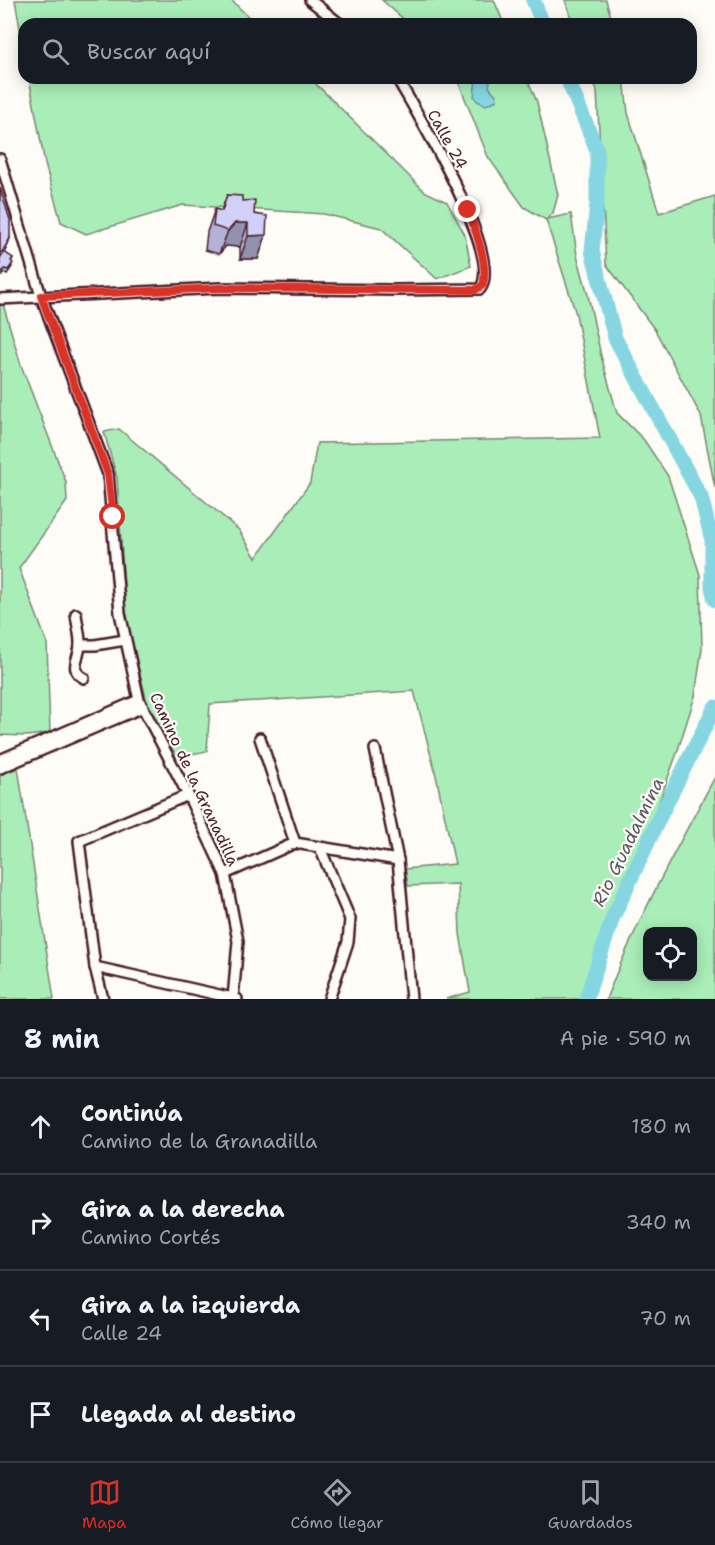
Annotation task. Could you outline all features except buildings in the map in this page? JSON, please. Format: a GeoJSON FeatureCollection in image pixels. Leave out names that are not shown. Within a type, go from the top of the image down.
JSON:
{"type":"FeatureCollection","features":[{"type":"Feature","properties":{"kind":"street"},"geometry":{"type":"LineString","coordinates":[[310,0],[332,18]]}},
{"type":"Feature","properties":{"kind":"street","name":"Calle 24"},"geometry":{"type":"LineString","coordinates":[[41,296],[220,288],[394,295],[475,290],[483,285],[484,275],[479,241],[468,210],[400,84]]}},
{"type":"Feature","properties":{"kind":"street","name":"Camino de la Granadilla"},"geometry":{"type":"LineString","coordinates":[[0,159],[41,296],[108,474],[119,603],[125,639],[141,703],[225,874],[238,941],[234,999]]}},
{"type":"Feature","properties":{"kind":"street"},"geometry":{"type":"LineString","coordinates":[[0,299],[41,296]]}},
{"type":"Feature","properties":{"kind":"street"},"geometry":{"type":"LineString","coordinates":[[76,614],[80,645],[75,667],[77,674],[84,678]]}},
{"type":"Feature","properties":{"kind":"street"},"geometry":{"type":"LineString","coordinates":[[80,645],[95,645],[125,639]]}},
{"type":"Feature","properties":{"kind":"street"},"geometry":{"type":"LineString","coordinates":[[0,760],[141,703]]}},
{"type":"Feature","properties":{"kind":"street"},"geometry":{"type":"LineString","coordinates":[[0,768],[141,703]]}},
{"type":"Feature","properties":{"kind":"street"},"geometry":{"type":"LineString","coordinates":[[260,738],[295,843]]}},
{"type":"Feature","properties":{"kind":"street"},"geometry":{"type":"LineString","coordinates":[[375,749],[398,860],[411,999]]}},
{"type":"Feature","properties":{"kind":"street"},"geometry":{"type":"LineString","coordinates":[[103,999],[95,967],[79,841],[188,795]]}},
{"type":"Feature","properties":{"kind":"street"},"geometry":{"type":"LineString","coordinates":[[225,874],[295,843],[398,860]]}},
{"type":"Feature","properties":{"kind":"street"},"geometry":{"type":"LineString","coordinates":[[320,848],[350,919],[348,942],[329,999]]}},
{"type":"Feature","properties":{"kind":"street"},"geometry":{"type":"LineString","coordinates":[[95,967],[234,999]]}},
{"type":"Feature","properties":{"kind":"green space"},"geometry":{"type":"Polygon","coordinates":[[[15,0],[231,0],[250,18],[18,18],[15,0]]]}},
{"type":"Feature","properties":{"kind":"green space"},"geometry":{"type":"Polygon","coordinates":[[[382,0],[494,0],[502,18],[402,18],[382,0]]]}},
{"type":"Feature","properties":{"kind":"green space"},"geometry":{"type":"Polygon","coordinates":[[[565,0],[606,0],[611,18],[571,18],[565,0]]]}},
{"type":"Feature","properties":{"kind":"green space"},"geometry":{"type":"Polygon","coordinates":[[[30,84],[316,84],[424,191],[447,202],[465,235],[471,266],[437,279],[381,228],[324,214],[183,205],[86,234],[61,222],[45,164],[30,84]]]}},
{"type":"Feature","properties":{"kind":"green space"},"geometry":{"type":"Polygon","coordinates":[[[459,84],[530,84],[537,102],[558,195],[553,213],[547,219],[571,214],[577,255],[617,413],[644,440],[668,476],[700,575],[702,648],[695,696],[649,830],[605,930],[581,999],[446,999],[470,992],[460,934],[458,884],[408,886],[405,869],[455,864],[435,771],[414,691],[210,704],[207,751],[177,757],[149,710],[126,618],[117,478],[104,432],[119,429],[239,530],[256,558],[310,483],[317,443],[600,438],[576,314],[546,220],[524,207],[488,157],[459,84]]]}},
{"type":"Feature","properties":{"kind":"green space"},"geometry":{"type":"Polygon","coordinates":[[[595,84],[625,84],[628,113],[659,213],[715,196],[715,488],[701,416],[655,330],[606,264],[595,84]]]}},
{"type":"Feature","properties":{"kind":"green space"},"geometry":{"type":"Polygon","coordinates":[[[0,304],[3,304],[21,365],[66,482],[67,501],[19,568],[47,643],[50,733],[27,736],[0,735],[0,304]]]}},
{"type":"Feature","properties":{"kind":"green space"},"geometry":{"type":"Polygon","coordinates":[[[18,768],[54,999],[0,999],[0,775],[18,768]]]}},
{"type":"Feature","properties":{"kind":"green space"},"geometry":{"type":"Polygon","coordinates":[[[715,777],[715,999],[606,999],[643,914],[715,777]]]}},
{"type":"Feature","properties":{"kind":"water"},"geometry":{"type":"Polygon","coordinates":[[[475,84],[490,84],[497,100],[486,105],[477,101],[474,96],[475,84]]]}},
{"type":"Feature","properties":{"kind":"waterway","name":"Rio Guadalmina"},"geometry":{"type":"LineString","coordinates":[[533,0],[540,18]]}},
{"type":"Feature","properties":{"kind":"waterway","name":"Rio Guadalmina"},"geometry":{"type":"LineString","coordinates":[[570,84],[597,150],[597,203],[592,251],[615,338],[701,497],[712,540],[712,587],[715,600]]}},
{"type":"Feature","properties":{"kind":"waterway","name":"Rio Guadalmina"},"geometry":{"type":"LineString","coordinates":[[586,999],[613,917],[715,707]]}},
{"type":"Feature","properties":{"kind":"route"},"geometry":{"type":"LineString","coordinates":[[113,517],[108,474],[41,296],[220,288],[480,289],[484,275],[479,241],[468,210]]}}]}
